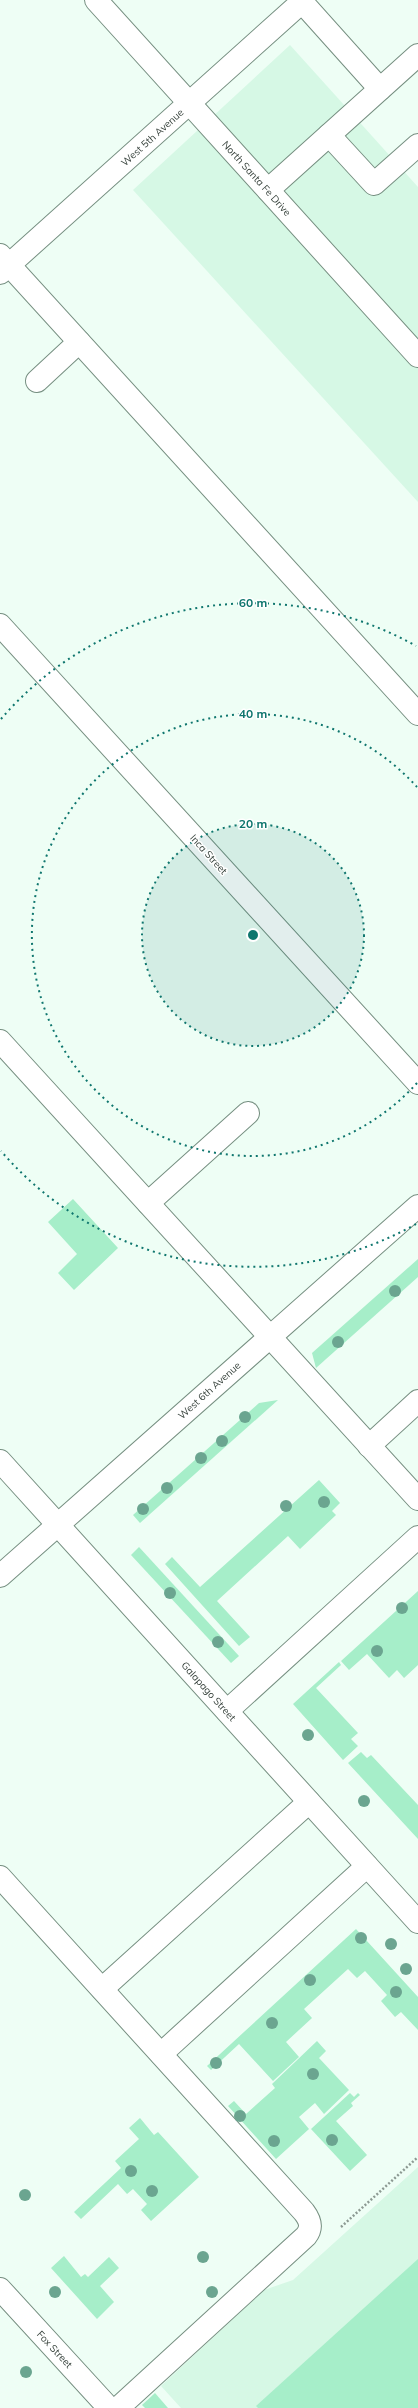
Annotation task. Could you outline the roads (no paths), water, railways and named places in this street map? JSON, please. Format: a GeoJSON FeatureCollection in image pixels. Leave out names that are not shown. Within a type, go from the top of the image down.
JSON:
{"type":"FeatureCollection","features":[{"type":"Feature","properties":{"kind":"street","name":"North Santa Fe Drive"},"geometry":{"type":"LineString","coordinates":[[96,0],[418,356]]}},
{"type":"Feature","properties":{"kind":"street","name":"West 5th Avenue"},"geometry":{"type":"LineString","coordinates":[[3,264],[190,103],[303,1]]}},
{"type":"Feature","properties":{"kind":"street"},"geometry":{"type":"LineString","coordinates":[[303,1],[380,89]]}},
{"type":"Feature","properties":{"kind":"street"},"geometry":{"type":"LineString","coordinates":[[268,190],[418,55]]}},
{"type":"Feature","properties":{"kind":"street"},"geometry":{"type":"LineString","coordinates":[[329,135],[374,184],[418,145]]}},
{"type":"Feature","properties":{"kind":"street"},"geometry":{"type":"LineString","coordinates":[[3,264],[79,342],[418,714]]}},
{"type":"Feature","properties":{"kind":"street"},"geometry":{"type":"LineString","coordinates":[[37,382],[79,342]]}},
{"type":"Feature","properties":{"kind":"street","name":"Inca Street"},"geometry":{"type":"LineString","coordinates":[[0,625],[418,1082]]}},
{"type":"Feature","properties":{"kind":"street"},"geometry":{"type":"LineString","coordinates":[[0,1041],[418,1499]]}},
{"type":"Feature","properties":{"kind":"street"},"geometry":{"type":"LineString","coordinates":[[148,1203],[248,1113]]}},
{"type":"Feature","properties":{"kind":"street","name":"West 6th Avenue"},"geometry":{"type":"LineString","coordinates":[[0,1576],[418,1206]]}},
{"type":"Feature","properties":{"kind":"street"},"geometry":{"type":"LineString","coordinates":[[369,1446],[418,1401]]}},
{"type":"Feature","properties":{"kind":"street","name":"Galapago Street"},"geometry":{"type":"LineString","coordinates":[[0,1460],[418,1922]]}},
{"type":"Feature","properties":{"kind":"street"},"geometry":{"type":"LineString","coordinates":[[227,1711],[418,1537]]}},
{"type":"Feature","properties":{"kind":"street"},"geometry":{"type":"LineString","coordinates":[[102,1989],[310,1802]]}},
{"type":"Feature","properties":{"kind":"street"},"geometry":{"type":"LineString","coordinates":[[161,2054],[367,1866]]}},
{"type":"Feature","properties":{"kind":"street"},"geometry":{"type":"LineString","coordinates":[[0,1876],[304,2212],[311,2225],[310,2231],[118,2408]]}},
{"type":"Feature","properties":{"kind":"street","name":"Fox Street"},"geometry":{"type":"LineString","coordinates":[[0,2289],[109,2408]]}}]}
